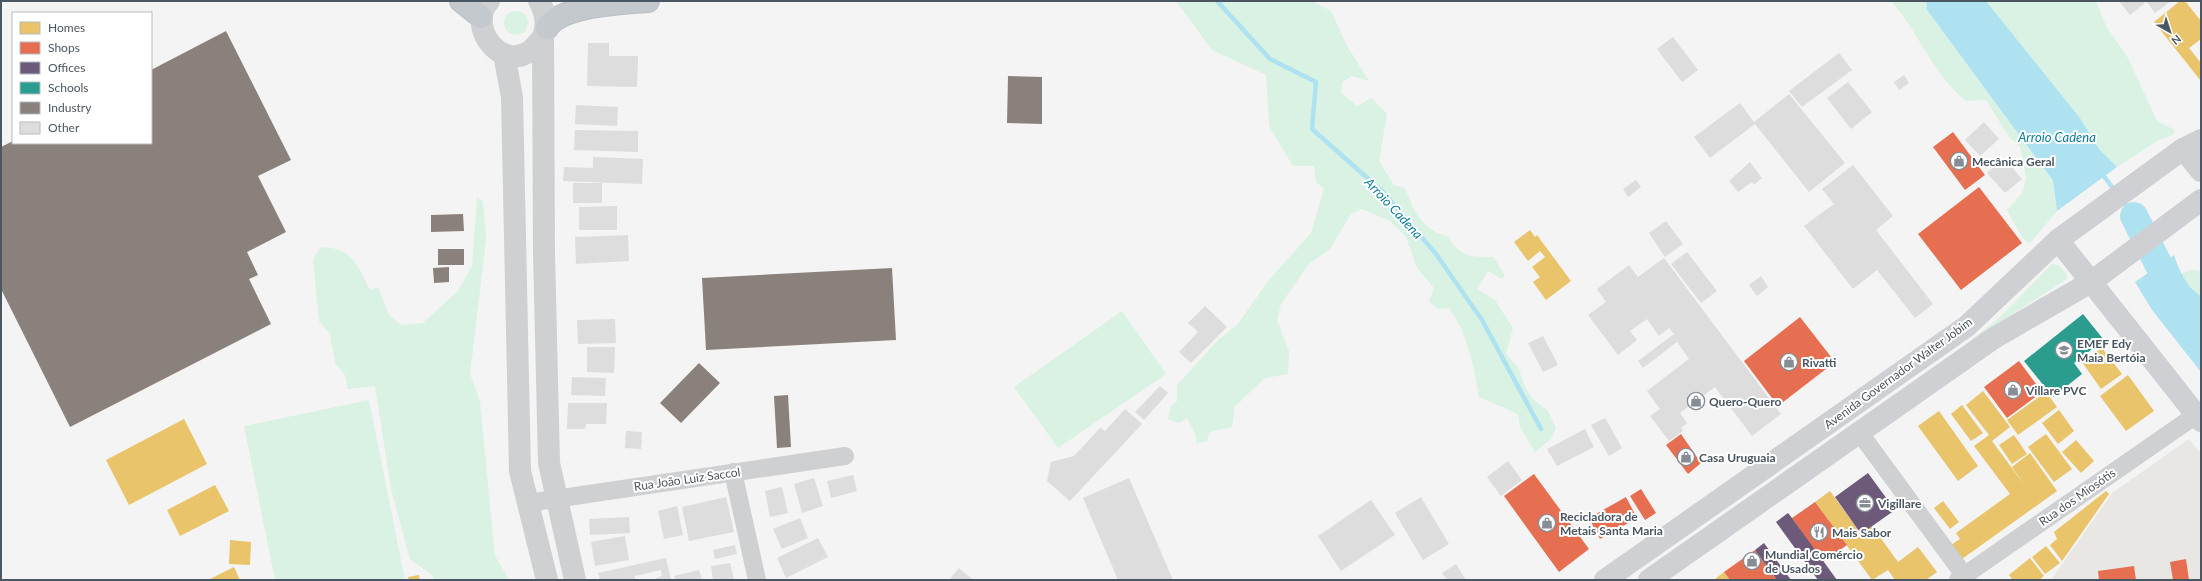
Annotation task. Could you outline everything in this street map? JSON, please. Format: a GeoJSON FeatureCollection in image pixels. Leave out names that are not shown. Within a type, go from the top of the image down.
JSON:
{"type":"FeatureCollection","features":[{"type":"Feature","properties":{"kind":"highway"},"geometry":{"type":"LineString","coordinates":[[461,1],[485,9]]}},
{"type":"Feature","properties":{"kind":"highway"},"geometry":{"type":"LineString","coordinates":[[545,32],[550,22],[571,12],[612,3],[648,1]]}},
{"type":"Feature","properties":{"kind":"main road","name":"Avenida Governador Walter Jobim"},"geometry":{"type":"LineString","coordinates":[[1605,580],[1967,326],[2066,234],[2192,144]]}},
{"type":"Feature","properties":{"kind":"main road"},"geometry":{"type":"LineString","coordinates":[[2192,144],[2201,171]]}},
{"type":"Feature","properties":{"kind":"main road","name":"Avenida Governador Walter Jobim"},"geometry":{"type":"LineString","coordinates":[[1649,580],[1994,338],[2098,278],[2196,203]]}},
{"type":"Feature","properties":{"kind":"main road"},"geometry":{"type":"LineString","coordinates":[[2066,234],[2199,418]]}},
{"type":"Feature","properties":{"kind":"street"},"geometry":{"type":"LineString","coordinates":[[539,1],[545,10],[544,253],[549,463],[575,580]]}},
{"type":"Feature","properties":{"kind":"street"},"geometry":{"type":"LineString","coordinates":[[485,9],[482,33],[491,46],[504,54],[517,55],[530,52],[545,32]]}},
{"type":"Feature","properties":{"kind":"street"},"geometry":{"type":"LineString","coordinates":[[504,54],[512,97],[520,471],[547,580]]}},
{"type":"Feature","properties":{"kind":"street","name":"Rua dos Miosótis"},"geometry":{"type":"LineString","coordinates":[[1961,578],[2199,418]]}},
{"type":"Feature","properties":{"kind":"street"},"geometry":{"type":"LineString","coordinates":[[1859,432],[1961,578]]}},
{"type":"Feature","properties":{"kind":"street","name":"Rua João Luiz Saccol"},"geometry":{"type":"LineString","coordinates":[[528,503],[845,456]]}},
{"type":"Feature","properties":{"kind":"street"},"geometry":{"type":"LineString","coordinates":[[733,472],[757,580]]}},
{"type":"Feature","properties":{"kind":"shaded area"},"geometry":{"type":"Polygon","coordinates":[[[2189,439],[2201,454],[2201,580],[2051,580],[2112,493],[2189,439]]]}},
{"type":"Feature","properties":{"kind":"green space"},"geometry":{"type":"Polygon","coordinates":[[[1176,1],[1312,1],[1331,11],[1347,46],[1369,81],[1352,76],[1342,82],[1341,93],[1357,106],[1372,98],[1387,114],[1379,161],[1394,185],[1405,188],[1415,211],[1431,229],[1447,236],[1461,252],[1478,257],[1493,257],[1505,275],[1502,279],[1488,271],[1477,289],[1495,300],[1513,328],[1506,354],[1518,367],[1525,387],[1533,399],[1548,411],[1556,428],[1551,439],[1535,452],[1520,427],[1518,414],[1479,397],[1469,350],[1461,328],[1449,308],[1438,309],[1429,302],[1434,288],[1417,268],[1406,237],[1390,221],[1362,209],[1351,214],[1330,249],[1309,264],[1281,304],[1277,320],[1289,351],[1288,374],[1265,378],[1235,406],[1232,427],[1209,432],[1207,441],[1197,444],[1195,434],[1187,418],[1179,423],[1168,419],[1171,406],[1177,401],[1177,385],[1218,340],[1237,325],[1269,280],[1311,233],[1324,189],[1316,182],[1314,166],[1293,166],[1269,126],[1266,75],[1212,50],[1176,1]]]}},
{"type":"Feature","properties":{"kind":"green space"},"geometry":{"type":"Polygon","coordinates":[[[1891,1],[1926,1],[1927,10],[2053,182],[2057,211],[2030,243],[2023,239],[2007,210],[2023,192],[2026,177],[2020,147],[2009,137],[1986,100],[1966,101],[1954,91],[1935,66],[1901,13],[1891,1]]]}},
{"type":"Feature","properties":{"kind":"green space"},"geometry":{"type":"Polygon","coordinates":[[[1986,1],[2096,1],[2106,26],[2128,58],[2157,121],[2175,130],[2173,135],[2157,141],[2117,167],[2099,149],[2080,118],[1986,1]]]}},
{"type":"Feature","properties":{"kind":"green space"},"geometry":{"type":"Polygon","coordinates":[[[516,11],[525,14],[528,23],[525,32],[516,35],[507,32],[504,23],[507,14],[516,11]]]}},
{"type":"Feature","properties":{"kind":"green space"},"geometry":{"type":"Polygon","coordinates":[[[477,197],[483,202],[486,240],[470,374],[480,402],[495,556],[509,580],[433,580],[433,576],[410,559],[391,489],[375,386],[348,389],[345,375],[335,363],[330,334],[319,321],[313,259],[321,247],[332,248],[347,254],[357,266],[370,290],[378,287],[389,315],[401,325],[423,323],[458,291],[472,266],[477,197]]]}},
{"type":"Feature","properties":{"kind":"green space"},"geometry":{"type":"Polygon","coordinates":[[[2052,264],[2058,265],[2066,273],[2067,279],[1966,344],[1999,318],[2052,264]]]}},
{"type":"Feature","properties":{"kind":"green space"},"geometry":{"type":"Polygon","coordinates":[[[2191,270],[2201,271],[2201,296],[2196,293],[2180,274],[2191,270]]]}},
{"type":"Feature","properties":{"kind":"green space"},"geometry":{"type":"Polygon","coordinates":[[[1122,311],[1166,374],[1058,448],[1014,387],[1122,311]]]}},
{"type":"Feature","properties":{"kind":"green space"},"geometry":{"type":"Polygon","coordinates":[[[369,400],[405,580],[275,580],[244,426],[369,400]]]}},
{"type":"Feature","properties":{"kind":"water","name":"Arroio Cadena"},"geometry":{"type":"Polygon","coordinates":[[[1926,1],[1986,1],[2080,118],[2099,149],[2117,167],[2057,211],[2053,181],[1927,10],[1926,1]]]}},
{"type":"Feature","properties":{"kind":"water"},"geometry":{"type":"Polygon","coordinates":[[[2174,255],[2187,283],[2201,296],[2201,372],[2152,310],[2135,282],[2174,255]]]}},
{"type":"Feature","properties":{"kind":"building: Homes"},"geometry":{"type":"Polygon","coordinates":[[[2180,1],[2185,1],[2201,21],[2201,39],[2189,48],[2201,63],[2201,81],[2154,22],[2180,1]]]}},
{"type":"Feature","properties":{"kind":"building: Homes"},"geometry":{"type":"Polygon","coordinates":[[[1530,230],[1535,237],[1537,235],[1571,281],[1546,300],[1533,282],[1540,277],[1532,267],[1545,257],[1540,251],[1528,261],[1514,242],[1530,230]]]}},
{"type":"Feature","properties":{"kind":"building: Homes"},"geometry":{"type":"Polygon","coordinates":[[[2102,348],[2122,374],[2101,389],[2082,362],[2102,348]]]}},
{"type":"Feature","properties":{"kind":"building: Homes"},"geometry":{"type":"Polygon","coordinates":[[[2128,375],[2154,411],[2126,431],[2100,396],[2128,375]]]}},
{"type":"Feature","properties":{"kind":"building: Homes"},"geometry":{"type":"Polygon","coordinates":[[[1983,391],[2010,427],[1992,441],[2026,487],[2012,467],[2030,453],[2057,491],[1962,559],[1951,545],[1960,539],[1956,533],[2010,494],[1974,446],[1989,435],[1966,405],[1983,391]]]}},
{"type":"Feature","properties":{"kind":"building: Homes"},"geometry":{"type":"Polygon","coordinates":[[[2046,392],[2057,407],[2018,435],[2007,420],[2046,392]]]}},
{"type":"Feature","properties":{"kind":"building: Homes"},"geometry":{"type":"Polygon","coordinates":[[[1962,405],[1983,433],[1971,441],[1951,414],[1962,405]]]}},
{"type":"Feature","properties":{"kind":"building: Homes"},"geometry":{"type":"Polygon","coordinates":[[[2059,410],[2074,431],[2058,444],[2042,423],[2059,410]]]}},
{"type":"Feature","properties":{"kind":"building: Homes"},"geometry":{"type":"Polygon","coordinates":[[[1939,411],[1978,466],[1958,481],[1918,426],[1939,411]]]}},
{"type":"Feature","properties":{"kind":"building: Homes"},"geometry":{"type":"Polygon","coordinates":[[[184,419],[207,464],[129,505],[106,460],[184,419]]]}},
{"type":"Feature","properties":{"kind":"building: Homes"},"geometry":{"type":"Polygon","coordinates":[[[2046,434],[2072,469],[2054,482],[2028,447],[2046,434]]]}},
{"type":"Feature","properties":{"kind":"building: Homes"},"geometry":{"type":"Polygon","coordinates":[[[2014,435],[2027,454],[2012,464],[1999,445],[2014,435]]]}},
{"type":"Feature","properties":{"kind":"building: Homes"},"geometry":{"type":"Polygon","coordinates":[[[2076,440],[2094,461],[2081,473],[2062,452],[2076,440]]]}},
{"type":"Feature","properties":{"kind":"building: Homes"},"geometry":{"type":"Polygon","coordinates":[[[215,485],[229,511],[180,536],[167,510],[215,485]]]}},
{"type":"Feature","properties":{"kind":"building: Homes"},"geometry":{"type":"Polygon","coordinates":[[[1830,491],[1861,534],[1872,526],[1898,562],[1918,547],[1937,572],[1926,580],[1895,580],[1888,570],[1872,580],[1815,502],[1830,491]]]}},
{"type":"Feature","properties":{"kind":"building: Homes"},"geometry":{"type":"Polygon","coordinates":[[[2106,491],[2109,494],[2062,561],[2050,545],[2057,539],[2054,532],[2106,491]]]}},
{"type":"Feature","properties":{"kind":"building: Homes"},"geometry":{"type":"Polygon","coordinates":[[[1943,501],[1959,522],[1950,529],[1934,508],[1943,501]]]}},
{"type":"Feature","properties":{"kind":"building: Homes"},"geometry":{"type":"Polygon","coordinates":[[[230,540],[251,542],[250,565],[229,564],[230,540]]]}},
{"type":"Feature","properties":{"kind":"building: Homes"},"geometry":{"type":"Polygon","coordinates":[[[2046,546],[2060,563],[2045,574],[2032,557],[2046,546]]]}},
{"type":"Feature","properties":{"kind":"building: Homes"},"geometry":{"type":"Polygon","coordinates":[[[2030,558],[2044,576],[2039,580],[2013,580],[2009,575],[2030,558]]]}},
{"type":"Feature","properties":{"kind":"building: Homes"},"geometry":{"type":"Polygon","coordinates":[[[234,567],[240,580],[208,580],[234,567]]]}},
{"type":"Feature","properties":{"kind":"building: Homes"},"geometry":{"type":"Polygon","coordinates":[[[1724,572],[1730,580],[1715,579],[1724,572]]]}},
{"type":"Feature","properties":{"kind":"building: Homes"},"geometry":{"type":"Polygon","coordinates":[[[419,575],[420,580],[409,580],[408,577],[419,575]]]}},
{"type":"Feature","properties":{"kind":"building: Shops","name":"Mecânica Geral"},"geometry":{"type":"Polygon","coordinates":[[[1953,132],[1985,175],[1965,190],[1933,147],[1953,132]]]}},
{"type":"Feature","properties":{"kind":"building: Shops"},"geometry":{"type":"Polygon","coordinates":[[[1979,187],[2022,243],[1961,290],[1918,234],[1979,187]]]}},
{"type":"Feature","properties":{"kind":"building: Shops","name":"Rivatti"},"geometry":{"type":"Polygon","coordinates":[[[1800,317],[1835,362],[1778,406],[1744,361],[1800,317]]]}},
{"type":"Feature","properties":{"kind":"building: Shops","name":"Villare PVC"},"geometry":{"type":"Polygon","coordinates":[[[2019,361],[2042,392],[2007,418],[1984,387],[2019,361]]]}},
{"type":"Feature","properties":{"kind":"building: Shops","name":"Casa Uruguaia"},"geometry":{"type":"Polygon","coordinates":[[[1681,434],[1701,463],[1688,474],[1666,445],[1681,434]]]}},
{"type":"Feature","properties":{"kind":"building: Shops","name":"Recicladora de Metais Santa Maria"},"geometry":{"type":"Polygon","coordinates":[[[1534,474],[1589,549],[1559,572],[1504,496],[1534,474]]]}},
{"type":"Feature","properties":{"kind":"building: Shops"},"geometry":{"type":"Polygon","coordinates":[[[1641,489],[1656,513],[1645,520],[1630,496],[1641,489]]]}},
{"type":"Feature","properties":{"kind":"building: Shops"},"geometry":{"type":"Polygon","coordinates":[[[1626,497],[1637,518],[1600,539],[1589,518],[1626,497]]]}},
{"type":"Feature","properties":{"kind":"building: Shops","name":"Mais Sabor"},"geometry":{"type":"Polygon","coordinates":[[[1815,502],[1847,545],[1823,562],[1792,518],[1815,502]]]}},
{"type":"Feature","properties":{"kind":"building: Shops","name":"Mundial Comércio de Usados"},"geometry":{"type":"Polygon","coordinates":[[[1755,550],[1777,580],[1730,580],[1724,572],[1755,550]]]}},
{"type":"Feature","properties":{"kind":"building: Shops"},"geometry":{"type":"Polygon","coordinates":[[[2186,559],[2189,580],[2173,580],[2170,562],[2186,559]]]}},
{"type":"Feature","properties":{"kind":"building: Shops"},"geometry":{"type":"Polygon","coordinates":[[[2134,566],[2136,580],[2099,580],[2098,571],[2134,566]]]}},
{"type":"Feature","properties":{"kind":"building: Offices","name":"Vigillare"},"geometry":{"type":"Polygon","coordinates":[[[1868,473],[1895,510],[1861,534],[1835,497],[1868,473]]]}},
{"type":"Feature","properties":{"kind":"building: Offices"},"geometry":{"type":"Polygon","coordinates":[[[1788,513],[1837,580],[1818,580],[1776,522],[1788,513]]]}},
{"type":"Feature","properties":{"kind":"building: Offices"},"geometry":{"type":"Polygon","coordinates":[[[1764,543],[1791,580],[1777,580],[1755,550],[1764,543]]]}},
{"type":"Feature","properties":{"kind":"building: Schools","name":"EMEF Edy Maia Bertóia"},"geometry":{"type":"Polygon","coordinates":[[[2083,314],[2104,340],[2074,363],[2082,374],[2053,397],[2024,361],[2083,314]]]}},
{"type":"Feature","properties":{"kind":"building: Industry"},"geometry":{"type":"Polygon","coordinates":[[[226,31],[291,160],[258,176],[286,232],[247,252],[258,275],[249,279],[271,324],[70,427],[1,289],[1,147],[12,142],[12,144],[152,144],[152,69],[226,31]]]}},
{"type":"Feature","properties":{"kind":"building: Industry"},"geometry":{"type":"Polygon","coordinates":[[[1008,76],[1042,77],[1042,124],[1007,123],[1008,76]]]}},
{"type":"Feature","properties":{"kind":"building: Industry"},"geometry":{"type":"Polygon","coordinates":[[[463,214],[464,231],[431,232],[431,215],[463,214]]]}},
{"type":"Feature","properties":{"kind":"building: Industry"},"geometry":{"type":"Polygon","coordinates":[[[438,249],[464,249],[464,265],[438,265],[438,249]]]}},
{"type":"Feature","properties":{"kind":"building: Industry"},"geometry":{"type":"Polygon","coordinates":[[[449,267],[449,282],[434,283],[433,268],[449,267]]]}},
{"type":"Feature","properties":{"kind":"building: Industry"},"geometry":{"type":"Polygon","coordinates":[[[892,268],[896,340],[706,350],[702,278],[892,268]]]}},
{"type":"Feature","properties":{"kind":"building: Industry"},"geometry":{"type":"Polygon","coordinates":[[[699,363],[720,383],[681,423],[660,403],[699,363]]]}},
{"type":"Feature","properties":{"kind":"building: Industry"},"geometry":{"type":"Polygon","coordinates":[[[788,395],[791,447],[777,448],[774,396],[788,395]]]}},
{"type":"Feature","properties":{"kind":"building: Other"},"geometry":{"type":"Polygon","coordinates":[[[2119,1],[2143,1],[2145,3],[2130,15],[2119,1]]]}},
{"type":"Feature","properties":{"kind":"building: Other"},"geometry":{"type":"Polygon","coordinates":[[[2146,1],[2171,1],[2155,13],[2146,1]]]}},
{"type":"Feature","properties":{"kind":"building: Other"},"geometry":{"type":"Polygon","coordinates":[[[1673,37],[1698,70],[1682,82],[1657,49],[1673,37]]]}},
{"type":"Feature","properties":{"kind":"building: Other"},"geometry":{"type":"Polygon","coordinates":[[[588,43],[609,43],[609,56],[638,56],[637,87],[587,86],[588,43]]]}},
{"type":"Feature","properties":{"kind":"building: Other"},"geometry":{"type":"Polygon","coordinates":[[[1839,53],[1852,70],[1802,107],[1789,91],[1839,53]]]}},
{"type":"Feature","properties":{"kind":"building: Other"},"geometry":{"type":"Polygon","coordinates":[[[1904,75],[1909,83],[1899,90],[1894,82],[1904,75]]]}},
{"type":"Feature","properties":{"kind":"building: Other"},"geometry":{"type":"Polygon","coordinates":[[[1848,82],[1872,112],[1851,129],[1827,98],[1848,82]]]}},
{"type":"Feature","properties":{"kind":"building: Other"},"geometry":{"type":"Polygon","coordinates":[[[1789,94],[1845,163],[1809,192],[1755,124],[1710,158],[1694,137],[1740,103],[1754,122],[1789,94]]]}},
{"type":"Feature","properties":{"kind":"building: Other"},"geometry":{"type":"Polygon","coordinates":[[[576,105],[618,107],[617,126],[575,124],[576,105]]]}},
{"type":"Feature","properties":{"kind":"building: Other"},"geometry":{"type":"Polygon","coordinates":[[[1984,122],[1999,139],[1980,156],[1965,140],[1984,122]]]}},
{"type":"Feature","properties":{"kind":"building: Other"},"geometry":{"type":"Polygon","coordinates":[[[575,130],[638,131],[638,152],[574,150],[575,130]]]}},
{"type":"Feature","properties":{"kind":"building: Other"},"geometry":{"type":"Polygon","coordinates":[[[593,157],[643,159],[642,184],[563,181],[564,167],[593,168],[593,157]]]}},
{"type":"Feature","properties":{"kind":"building: Other"},"geometry":{"type":"Polygon","coordinates":[[[2004,158],[2022,179],[2005,193],[1987,173],[2004,158]]]}},
{"type":"Feature","properties":{"kind":"building: Other"},"geometry":{"type":"Polygon","coordinates":[[[1750,162],[1762,178],[1754,185],[1752,182],[1738,192],[1729,181],[1750,162]]]}},
{"type":"Feature","properties":{"kind":"building: Other"},"geometry":{"type":"Polygon","coordinates":[[[1853,165],[1893,216],[1876,230],[1933,304],[1915,318],[1877,270],[1853,289],[1804,226],[1834,204],[1822,189],[1853,165]]]}},
{"type":"Feature","properties":{"kind":"building: Other"},"geometry":{"type":"Polygon","coordinates":[[[1636,180],[1641,187],[1628,197],[1623,189],[1636,180]]]}},
{"type":"Feature","properties":{"kind":"building: Other"},"geometry":{"type":"Polygon","coordinates":[[[573,183],[602,183],[602,203],[573,203],[573,183]]]}},
{"type":"Feature","properties":{"kind":"building: Other"},"geometry":{"type":"Polygon","coordinates":[[[617,206],[617,230],[579,230],[579,207],[617,206]]]}},
{"type":"Feature","properties":{"kind":"building: Other"},"geometry":{"type":"Polygon","coordinates":[[[1666,221],[1683,244],[1665,257],[1649,233],[1666,221]]]}},
{"type":"Feature","properties":{"kind":"building: Other"},"geometry":{"type":"Polygon","coordinates":[[[628,235],[629,261],[576,264],[575,237],[628,235]]]}},
{"type":"Feature","properties":{"kind":"building: Other"},"geometry":{"type":"Polygon","coordinates":[[[1687,252],[1717,291],[1701,303],[1671,264],[1687,252]]]}},
{"type":"Feature","properties":{"kind":"building: Other"},"geometry":{"type":"Polygon","coordinates":[[[1664,258],[1781,414],[1752,436],[1715,387],[1680,413],[1687,423],[1681,428],[1683,431],[1669,441],[1650,416],[1660,409],[1647,391],[1689,359],[1677,342],[1643,368],[1638,361],[1674,334],[1669,328],[1659,336],[1647,319],[1630,331],[1637,340],[1618,355],[1588,315],[1606,302],[1597,289],[1629,265],[1638,277],[1664,258]]]}},
{"type":"Feature","properties":{"kind":"building: Other"},"geometry":{"type":"Polygon","coordinates":[[[1761,276],[1768,287],[1757,296],[1749,285],[1761,276]]]}},
{"type":"Feature","properties":{"kind":"building: Other"},"geometry":{"type":"Polygon","coordinates":[[[1205,306],[1227,327],[1191,363],[1179,352],[1198,332],[1188,323],[1205,306]]]}},
{"type":"Feature","properties":{"kind":"building: Other"},"geometry":{"type":"Polygon","coordinates":[[[615,319],[616,343],[578,344],[577,320],[615,319]]]}},
{"type":"Feature","properties":{"kind":"building: Other"},"geometry":{"type":"Polygon","coordinates":[[[1543,336],[1558,365],[1543,372],[1528,343],[1543,336]]]}},
{"type":"Feature","properties":{"kind":"building: Other"},"geometry":{"type":"Polygon","coordinates":[[[587,347],[615,347],[614,373],[587,372],[587,347]]]}},
{"type":"Feature","properties":{"kind":"building: Other"},"geometry":{"type":"Polygon","coordinates":[[[572,377],[606,378],[605,396],[571,395],[572,377]]]}},
{"type":"Feature","properties":{"kind":"building: Other"},"geometry":{"type":"Polygon","coordinates":[[[1160,386],[1168,393],[1144,420],[1135,412],[1160,386]]]}},
{"type":"Feature","properties":{"kind":"building: Other"},"geometry":{"type":"Polygon","coordinates":[[[568,403],[607,403],[606,424],[586,424],[585,429],[567,429],[568,403]]]}},
{"type":"Feature","properties":{"kind":"building: Other"},"geometry":{"type":"Polygon","coordinates":[[[1125,409],[1142,424],[1070,501],[1047,481],[1051,462],[1074,456],[1100,428],[1105,431],[1125,409]]]}},
{"type":"Feature","properties":{"kind":"building: Other"},"geometry":{"type":"Polygon","coordinates":[[[1605,418],[1622,448],[1609,456],[1591,425],[1605,418]]]}},
{"type":"Feature","properties":{"kind":"building: Other"},"geometry":{"type":"Polygon","coordinates":[[[1585,429],[1594,447],[1557,466],[1547,449],[1585,429]]]}},
{"type":"Feature","properties":{"kind":"building: Other"},"geometry":{"type":"Polygon","coordinates":[[[626,431],[642,432],[641,449],[625,448],[626,431]]]}},
{"type":"Feature","properties":{"kind":"building: Other"},"geometry":{"type":"Polygon","coordinates":[[[1508,461],[1522,480],[1501,496],[1487,477],[1508,461]]]}},
{"type":"Feature","properties":{"kind":"building: Other"},"geometry":{"type":"Polygon","coordinates":[[[853,475],[857,491],[831,498],[827,481],[853,475]]]}},
{"type":"Feature","properties":{"kind":"building: Other"},"geometry":{"type":"Polygon","coordinates":[[[814,478],[823,506],[802,513],[794,484],[814,478]]]}},
{"type":"Feature","properties":{"kind":"building: Other"},"geometry":{"type":"Polygon","coordinates":[[[1129,478],[1173,580],[1118,580],[1083,498],[1129,478]]]}},
{"type":"Feature","properties":{"kind":"building: Other"},"geometry":{"type":"Polygon","coordinates":[[[782,487],[788,513],[770,517],[765,491],[782,487]]]}},
{"type":"Feature","properties":{"kind":"building: Other"},"geometry":{"type":"Polygon","coordinates":[[[726,497],[734,532],[689,541],[682,507],[726,497]]]}},
{"type":"Feature","properties":{"kind":"building: Other"},"geometry":{"type":"Polygon","coordinates":[[[1421,497],[1449,544],[1423,560],[1395,513],[1421,497]]]}},
{"type":"Feature","properties":{"kind":"building: Other"},"geometry":{"type":"Polygon","coordinates":[[[1371,500],[1395,535],[1341,571],[1318,536],[1371,500]]]}},
{"type":"Feature","properties":{"kind":"building: Other"},"geometry":{"type":"Polygon","coordinates":[[[677,506],[683,535],[664,539],[658,511],[677,506]]]}},
{"type":"Feature","properties":{"kind":"building: Other"},"geometry":{"type":"Polygon","coordinates":[[[629,517],[630,533],[590,535],[589,519],[629,517]]]}},
{"type":"Feature","properties":{"kind":"building: Other"},"geometry":{"type":"Polygon","coordinates":[[[800,518],[808,538],[782,549],[773,529],[800,518]]]}},
{"type":"Feature","properties":{"kind":"building: Other"},"geometry":{"type":"Polygon","coordinates":[[[625,536],[629,560],[595,566],[591,542],[625,536]]]}},
{"type":"Feature","properties":{"kind":"building: Other"},"geometry":{"type":"Polygon","coordinates":[[[818,538],[828,557],[786,578],[777,558],[818,538]]]}},
{"type":"Feature","properties":{"kind":"building: Other"},"geometry":{"type":"Polygon","coordinates":[[[735,545],[737,554],[715,559],[713,550],[735,545]]]}},
{"type":"Feature","properties":{"kind":"building: Other"},"geometry":{"type":"Polygon","coordinates":[[[666,558],[671,580],[656,580],[656,578],[662,576],[661,570],[635,576],[635,580],[600,580],[598,573],[666,558]]]}},
{"type":"Feature","properties":{"kind":"building: Other"},"geometry":{"type":"Polygon","coordinates":[[[730,563],[734,580],[713,580],[711,566],[730,563]]]}},
{"type":"Feature","properties":{"kind":"building: Other"},"geometry":{"type":"Polygon","coordinates":[[[1456,564],[1466,580],[1447,580],[1442,573],[1456,564]]]}},
{"type":"Feature","properties":{"kind":"building: Other"},"geometry":{"type":"Polygon","coordinates":[[[959,568],[973,580],[949,580],[959,568]]]}},
{"type":"Feature","properties":{"kind":"building: Other"},"geometry":{"type":"Polygon","coordinates":[[[699,570],[702,580],[675,580],[674,576],[699,570]]]}},
{"type":"Feature","properties":{"kind":"waterway","name":"Arroio Cadena"},"geometry":{"type":"LineString","coordinates":[[1217,1],[1270,59],[1316,82],[1312,129],[1382,191],[1436,254],[1482,320],[1541,429]]}},
{"type":"Feature","properties":{"kind":"waterway","name":"Arroio Cadena"},"geometry":{"type":"LineString","coordinates":[[2100,171],[2115,191]]}},
{"type":"Feature","properties":{"kind":"waterway","name":"Arroio Cadena"},"geometry":{"type":"LineString","coordinates":[[2122,200],[2134,216]]}},
{"type":"Feature","properties":{"kind":"waterway","name":"Arroio Cadena"},"geometry":{"type":"LineString","coordinates":[[2134,216],[2167,281],[2201,327]]}},
{"type":"Feature","properties":{"kind":"place","name":"Mecânica Geral"},"geometry":{"type":"Point","coordinates":[1959,161]}},
{"type":"Feature","properties":{"kind":"place","name":"EMEF Edy Maia Bertóia"},"geometry":{"type":"Point","coordinates":[2064,350]}},
{"type":"Feature","properties":{"kind":"place","name":"Rivatti"},"geometry":{"type":"Point","coordinates":[1789,362]}},
{"type":"Feature","properties":{"kind":"place","name":"Villare PVC"},"geometry":{"type":"Point","coordinates":[2013,390]}},
{"type":"Feature","properties":{"kind":"place","name":"Quero-Quero"},"geometry":{"type":"Point","coordinates":[1696,401]}},
{"type":"Feature","properties":{"kind":"place","name":"Casa Uruguaia"},"geometry":{"type":"Point","coordinates":[1686,457]}},
{"type":"Feature","properties":{"kind":"place","name":"Vigillare"},"geometry":{"type":"Point","coordinates":[1865,503]}},
{"type":"Feature","properties":{"kind":"place","name":"Recicladora de Metais Santa Maria"},"geometry":{"type":"Point","coordinates":[1547,523]}},
{"type":"Feature","properties":{"kind":"place","name":"Mais Sabor"},"geometry":{"type":"Point","coordinates":[1819,532]}},
{"type":"Feature","properties":{"kind":"place","name":"Mundial Comércio de Usados"},"geometry":{"type":"Point","coordinates":[1752,561]}}]}
